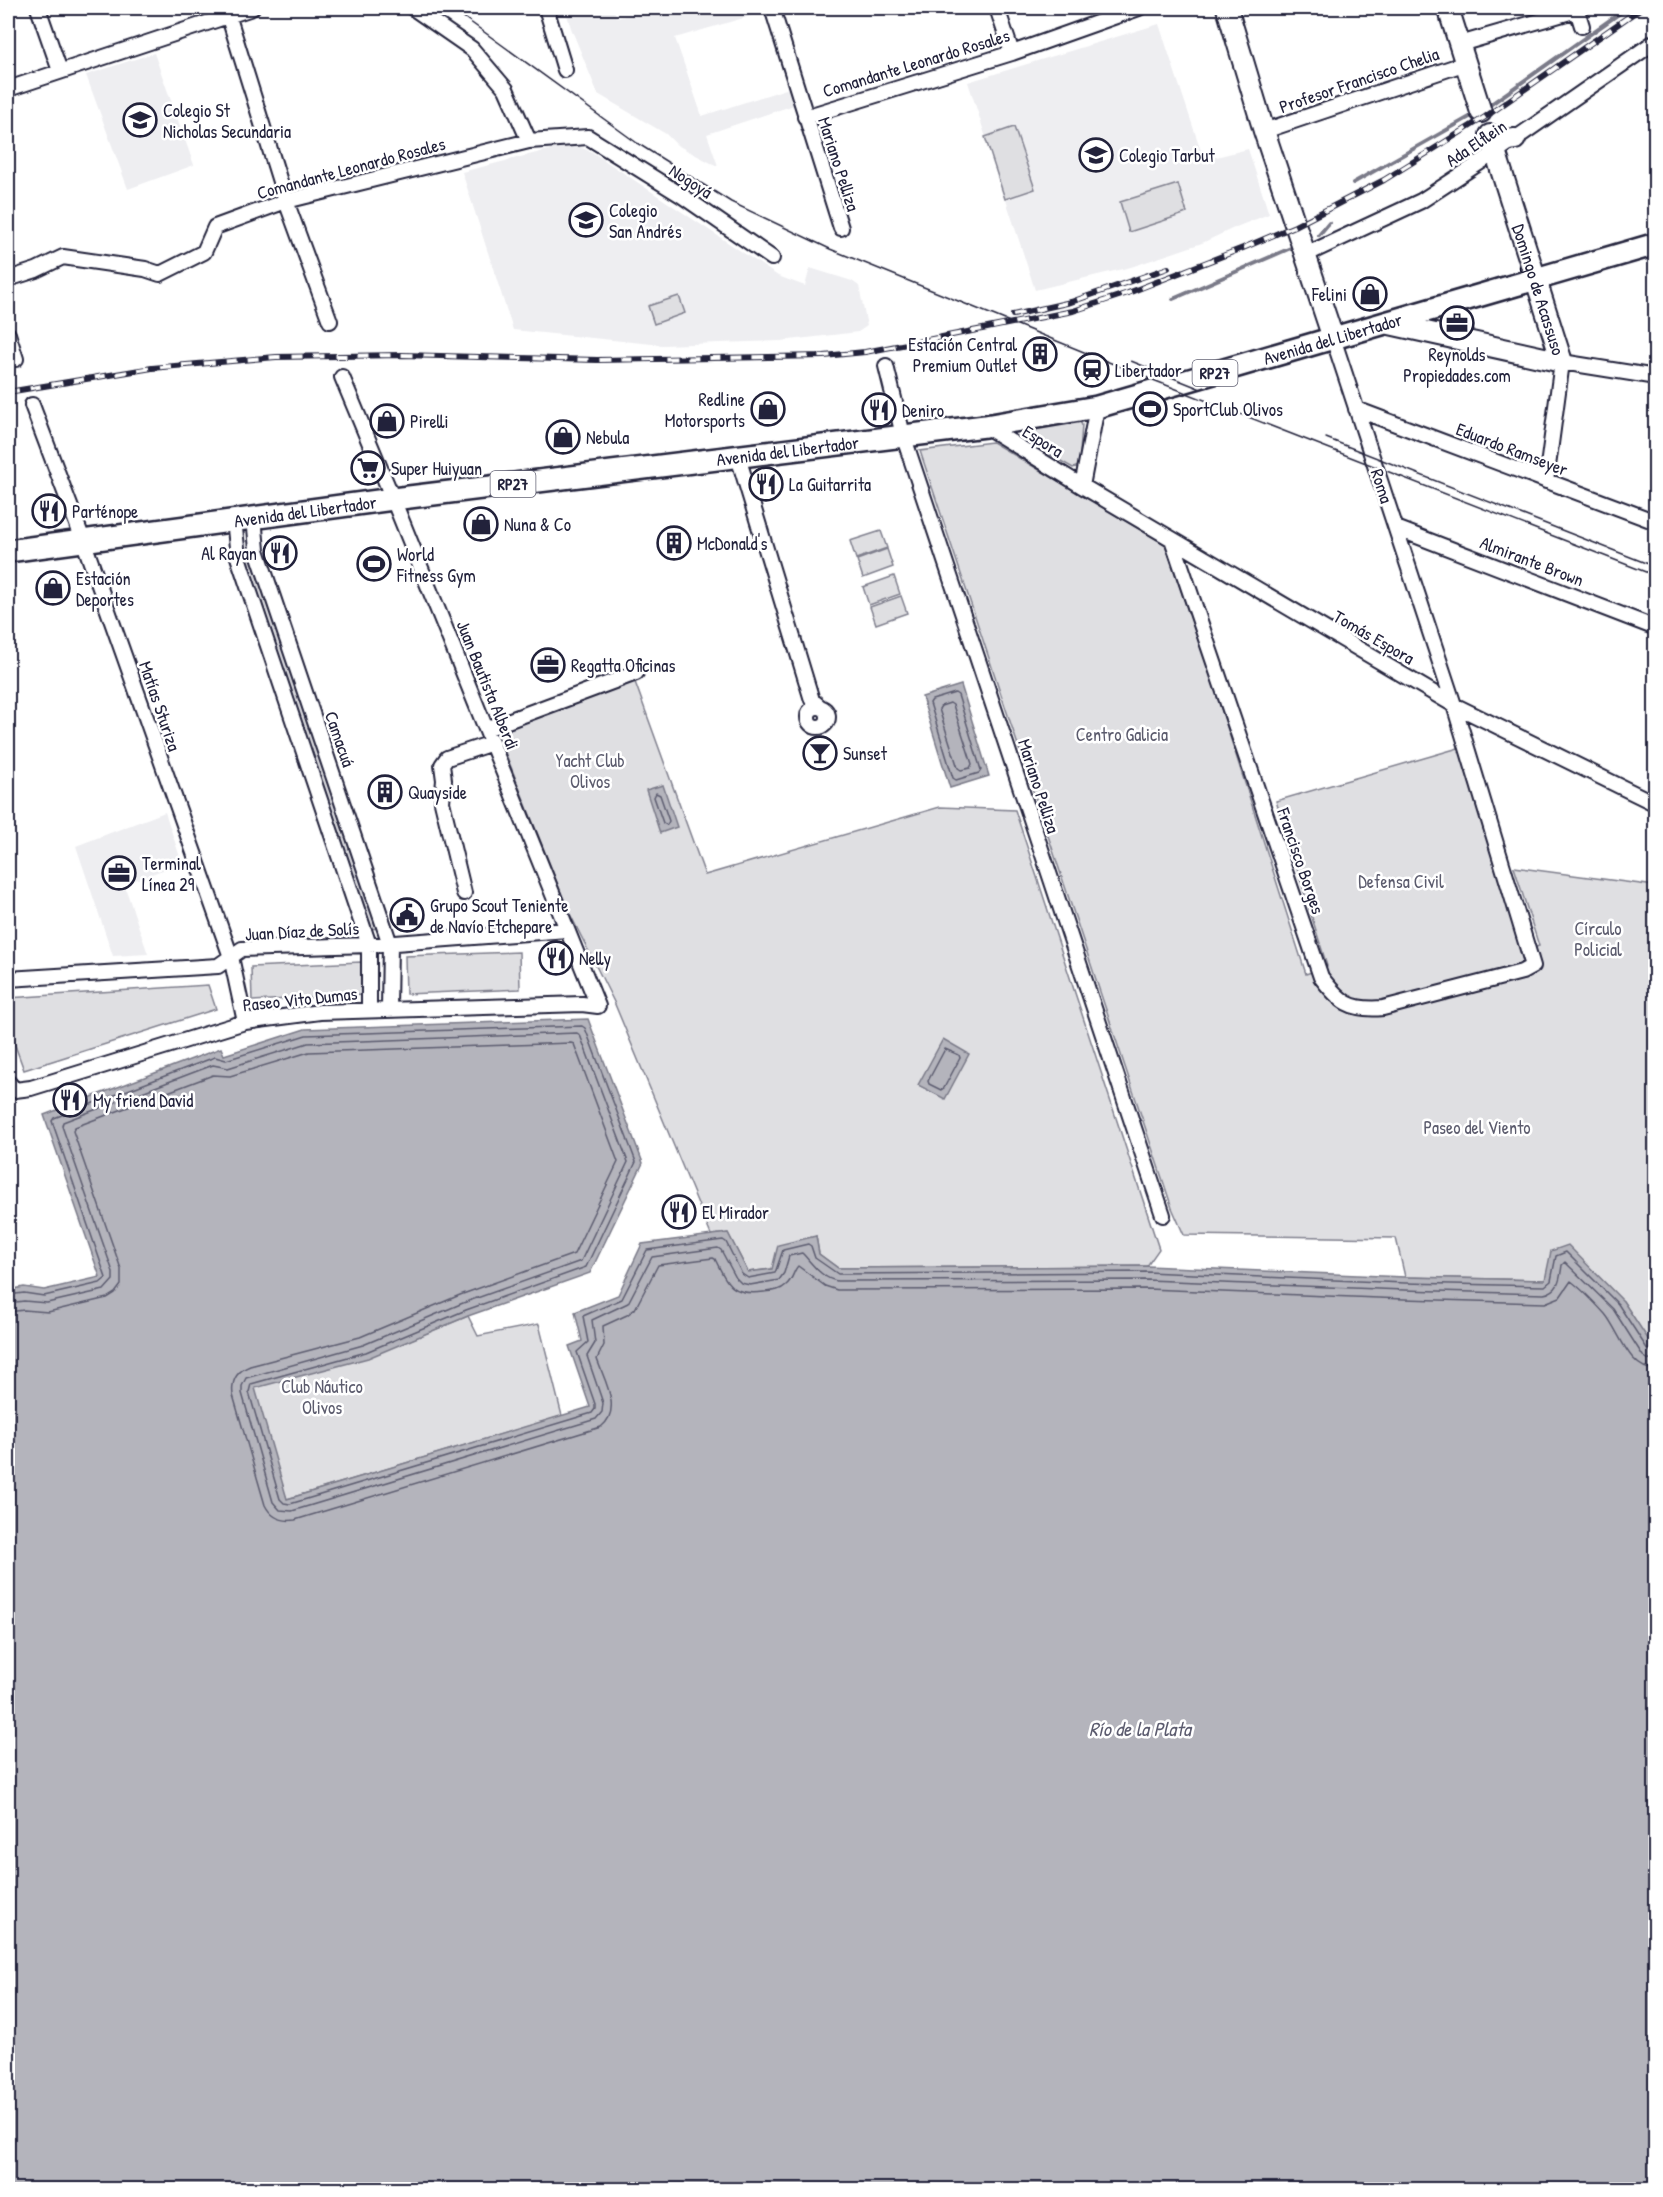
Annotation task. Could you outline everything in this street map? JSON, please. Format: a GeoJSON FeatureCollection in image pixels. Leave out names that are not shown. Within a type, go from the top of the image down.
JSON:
{"type":"FeatureCollection","features":[{"type":"Feature","properties":{"kind":"main road","name":"Avenida del Libertador"},"geometry":{"type":"LineString","coordinates":[[8,551],[244,518],[985,426],[1097,407],[1656,244]]}},
{"type":"Feature","properties":{"kind":"street"},"geometry":{"type":"LineString","coordinates":[[38,8],[60,71]]}},
{"type":"Feature","properties":{"kind":"street"},"geometry":{"type":"LineString","coordinates":[[8,89],[227,12],[252,8]]}},
{"type":"Feature","properties":{"kind":"street"},"geometry":{"type":"LineString","coordinates":[[413,8],[472,49],[506,89],[529,141]]}},
{"type":"Feature","properties":{"kind":"street"},"geometry":{"type":"LineString","coordinates":[[546,8],[565,69]]}},
{"type":"Feature","properties":{"kind":"street","name":"Mariano Pelliza"},"geometry":{"type":"LineString","coordinates":[[772,8],[841,228]]}},
{"type":"Feature","properties":{"kind":"street"},"geometry":{"type":"LineString","coordinates":[[997,8],[1012,53]]}},
{"type":"Feature","properties":{"kind":"street","name":"Comandante Leonardo Rosales"},"geometry":{"type":"LineString","coordinates":[[805,117],[1012,53],[1139,8]]}},
{"type":"Feature","properties":{"kind":"street","name":"Roma"},"geometry":{"type":"LineString","coordinates":[[1227,8],[1264,131],[1454,705],[1533,966]]}},
{"type":"Feature","properties":{"kind":"street"},"geometry":{"type":"LineString","coordinates":[[1448,8],[1481,112]]}},
{"type":"Feature","properties":{"kind":"street","name":"Profesor Francisco Chelia"},"geometry":{"type":"LineString","coordinates":[[1460,44],[1577,10],[1582,26]]}},
{"type":"Feature","properties":{"kind":"street"},"geometry":{"type":"LineString","coordinates":[[227,12],[286,201],[330,321]]}},
{"type":"Feature","properties":{"kind":"street","name":"Ada Elflein"},"geometry":{"type":"LineString","coordinates":[[1515,139],[1656,41]]}},
{"type":"Feature","properties":{"kind":"street","name":"Profesor Francisco Chelia"},"geometry":{"type":"LineString","coordinates":[[1264,131],[1466,63]]}},
{"type":"Feature","properties":{"kind":"street","name":"Comandante Leonardo Rosales"},"geometry":{"type":"LineString","coordinates":[[8,279],[36,270],[63,257],[145,269],[160,274],[204,252],[215,228],[286,201],[529,141],[588,137]]}},
{"type":"Feature","properties":{"kind":"street","name":"Nogoyá"},"geometry":{"type":"LineString","coordinates":[[588,137],[681,195],[772,258]]}},
{"type":"Feature","properties":{"kind":"street"},"geometry":{"type":"LineString","coordinates":[[1490,147],[1501,141],[1515,139]]}},
{"type":"Feature","properties":{"kind":"street","name":"Ada Elflein"},"geometry":{"type":"LineString","coordinates":[[1305,255],[1421,201],[1490,147]]}},
{"type":"Feature","properties":{"kind":"street","name":"Domingo de Acassuso"},"geometry":{"type":"LineString","coordinates":[[1490,147],[1562,362],[1546,481]]}},
{"type":"Feature","properties":{"kind":"street"},"geometry":{"type":"LineString","coordinates":[[1384,323],[1562,362],[1656,377]]}},
{"type":"Feature","properties":{"kind":"street"},"geometry":{"type":"LineString","coordinates":[[8,334],[16,359]]}},
{"type":"Feature","properties":{"kind":"street","name":"Mariano Pelliza"},"geometry":{"type":"LineString","coordinates":[[886,366],[903,435],[1163,1215]]}},
{"type":"Feature","properties":{"kind":"street","name":"Juan Bautista Alberdi"},"geometry":{"type":"LineString","coordinates":[[342,377],[598,1006]]}},
{"type":"Feature","properties":{"kind":"street","name":"Matías Sturiza"},"geometry":{"type":"LineString","coordinates":[[32,405],[83,540],[231,957],[244,1022]]}},
{"type":"Feature","properties":{"kind":"street"},"geometry":{"type":"LineString","coordinates":[[1082,486],[1097,407]]}},
{"type":"Feature","properties":{"kind":"street","name":"Eduardo Ramseyer"},"geometry":{"type":"LineString","coordinates":[[1356,409],[1656,522]]}},
{"type":"Feature","properties":{"kind":"street","name":"Espora"},"geometry":{"type":"LineString","coordinates":[[985,426],[1082,486]]}},
{"type":"Feature","properties":{"kind":"street"},"geometry":{"type":"LineString","coordinates":[[738,458],[814,706]]}},
{"type":"Feature","properties":{"kind":"street","name":"Tomás Espora"},"geometry":{"type":"LineString","coordinates":[[1082,486],[1454,705],[1656,804]]}},
{"type":"Feature","properties":{"kind":"street"},"geometry":{"type":"LineString","coordinates":[[244,518],[238,557],[369,945],[369,1010]]}},
{"type":"Feature","properties":{"kind":"street","name":"Camacuá"},"geometry":{"type":"LineString","coordinates":[[244,518],[257,550],[390,944],[389,1009]]}},
{"type":"Feature","properties":{"kind":"street","name":"Almirante Brown"},"geometry":{"type":"LineString","coordinates":[[1396,528],[1656,628]]}},
{"type":"Feature","properties":{"kind":"street","name":"Francisco Borges"},"geometry":{"type":"LineString","coordinates":[[1172,539],[1321,976],[1333,993],[1346,1004],[1365,1010],[1383,1008],[1522,972],[1533,966]]}},
{"type":"Feature","properties":{"kind":"street"},"geometry":{"type":"LineString","coordinates":[[266,639],[285,633]]}},
{"type":"Feature","properties":{"kind":"street"},"geometry":{"type":"LineString","coordinates":[[486,729],[636,673]]}},
{"type":"Feature","properties":{"kind":"street"},"geometry":{"type":"LineString","coordinates":[[464,893],[442,802],[444,780],[442,765],[447,758],[492,743]]}},
{"type":"Feature","properties":{"kind":"street"},"geometry":{"type":"LineString","coordinates":[[330,827],[348,821]]}},
{"type":"Feature","properties":{"kind":"street","name":"Juan Díaz de Solís"},"geometry":{"type":"LineString","coordinates":[[8,979],[218,966],[242,949],[390,944],[567,930]]}},
{"type":"Feature","properties":{"kind":"street","name":"Paseo Vito Dumas"},"geometry":{"type":"LineString","coordinates":[[11,1086],[31,1088],[244,1022],[320,1012],[582,1004],[598,1006]]}},
{"type":"Feature","properties":{"kind":"shaded area","name":"Colegio San Andrés"},"geometry":{"type":"Polygon","coordinates":[[[565,8],[613,8],[617,18],[655,8],[762,8],[764,12],[675,38],[702,116],[789,88],[794,105],[707,134],[718,166],[677,145],[666,134],[598,94],[565,8]]]}},
{"type":"Feature","properties":{"kind":"shaded area","name":"Colegio Tarbut"},"geometry":{"type":"Polygon","coordinates":[[[1159,24],[1204,160],[1248,149],[1269,214],[1202,243],[1131,267],[1035,290],[968,82],[1159,24]]]}},
{"type":"Feature","properties":{"kind":"shaded area","name":"Colegio St Nicholas Secundaria"},"geometry":{"type":"Polygon","coordinates":[[[154,53],[194,165],[128,189],[86,75],[154,53]]]}},
{"type":"Feature","properties":{"kind":"shaded area","name":"Colegio San Andrés"},"geometry":{"type":"Polygon","coordinates":[[[564,146],[577,146],[592,152],[778,276],[805,286],[810,268],[852,281],[859,286],[867,326],[858,332],[781,341],[662,345],[513,330],[462,172],[564,146]]]}},
{"type":"Feature","properties":{"kind":"shaded area","name":"Terminal Línea 29"},"geometry":{"type":"Polygon","coordinates":[[[165,812],[182,863],[124,884],[148,954],[113,956],[76,846],[165,812]]]}},
{"type":"Feature","properties":{"kind":"green space"},"geometry":{"type":"Polygon","coordinates":[[[1014,127],[1035,189],[1005,199],[985,137],[1014,127]]]}},
{"type":"Feature","properties":{"kind":"green space"},"geometry":{"type":"Polygon","coordinates":[[[1178,184],[1187,213],[1129,232],[1120,202],[1178,184]]]}},
{"type":"Feature","properties":{"kind":"green space"},"geometry":{"type":"Polygon","coordinates":[[[679,296],[685,313],[654,324],[648,306],[679,296]]]}},
{"type":"Feature","properties":{"kind":"green space"},"geometry":{"type":"Polygon","coordinates":[[[1079,420],[1082,425],[1079,466],[1073,468],[1026,441],[1023,434],[1034,427],[1079,420]]]}},
{"type":"Feature","properties":{"kind":"green space"},"geometry":{"type":"Polygon","coordinates":[[[992,442],[1165,544],[1211,677],[1306,974],[1327,966],[1276,801],[1462,747],[1530,949],[1539,946],[1514,867],[1655,886],[1655,1351],[1623,1301],[1546,1280],[1405,1277],[1396,1238],[1184,1235],[1172,1208],[920,451],[992,442]]]}},
{"type":"Feature","properties":{"kind":"green space"},"geometry":{"type":"Polygon","coordinates":[[[881,531],[887,548],[856,559],[850,541],[881,531]]]}},
{"type":"Feature","properties":{"kind":"green space"},"geometry":{"type":"Polygon","coordinates":[[[887,549],[893,567],[863,578],[857,560],[887,549]]]}},
{"type":"Feature","properties":{"kind":"green space"},"geometry":{"type":"Polygon","coordinates":[[[254,552],[380,928],[369,929],[242,556],[254,552]]]}},
{"type":"Feature","properties":{"kind":"green space"},"geometry":{"type":"Polygon","coordinates":[[[894,576],[900,594],[869,605],[863,587],[894,576]]]}},
{"type":"Feature","properties":{"kind":"green space"},"geometry":{"type":"Polygon","coordinates":[[[901,596],[907,613],[876,624],[870,607],[901,596]]]}},
{"type":"Feature","properties":{"kind":"green space","name":"Yacht Club Olivos"},"geometry":{"type":"Polygon","coordinates":[[[631,671],[705,875],[940,807],[1015,810],[1159,1249],[1147,1266],[838,1268],[819,1254],[816,1236],[772,1269],[748,1272],[728,1233],[711,1235],[614,1002],[568,910],[493,722],[631,671]]]}},
{"type":"Feature","properties":{"kind":"green space"},"geometry":{"type":"Polygon","coordinates":[[[519,952],[520,989],[406,994],[405,956],[519,952]]]}},
{"type":"Feature","properties":{"kind":"green space"},"geometry":{"type":"Polygon","coordinates":[[[361,962],[363,995],[252,1001],[251,967],[361,962]]]}},
{"type":"Feature","properties":{"kind":"green space"},"geometry":{"type":"Polygon","coordinates":[[[208,985],[216,1009],[24,1070],[8,1026],[8,998],[208,985]]]}},
{"type":"Feature","properties":{"kind":"green space","name":"Club Náutico Olivos"},"geometry":{"type":"Polygon","coordinates":[[[183,1234],[395,1346],[468,1316],[478,1336],[539,1324],[562,1416],[287,1499],[183,1234]]]}},
{"type":"Feature","properties":{"kind":"water"},"geometry":{"type":"Polygon","coordinates":[[[961,685],[989,776],[950,788],[922,697],[961,685]]]}},
{"type":"Feature","properties":{"kind":"water"},"geometry":{"type":"Polygon","coordinates":[[[663,785],[677,827],[660,833],[646,790],[663,785]]]}},
{"type":"Feature","properties":{"kind":"water","name":"Río de la Plata"},"geometry":{"type":"Polygon","coordinates":[[[588,1019],[643,1163],[590,1273],[468,1316],[368,1358],[255,1388],[287,1499],[590,1407],[569,1346],[582,1341],[575,1312],[618,1295],[642,1244],[728,1233],[748,1272],[772,1269],[778,1245],[816,1236],[819,1254],[838,1268],[1147,1266],[1405,1277],[1545,1280],[1551,1251],[1568,1245],[1623,1301],[1656,1351],[1655,2189],[8,2189],[8,1290],[24,1287],[44,1290],[100,1277],[44,1115],[221,1048],[224,1055],[305,1029],[588,1019]]]}},
{"type":"Feature","properties":{"kind":"water"},"geometry":{"type":"Polygon","coordinates":[[[943,1039],[969,1054],[945,1099],[918,1085],[943,1039]]]}},
{"type":"Feature","properties":{"kind":"waterway"},"geometry":{"type":"LineString","coordinates":[[1487,107],[1627,8]]}},
{"type":"Feature","properties":{"kind":"waterway"},"geometry":{"type":"LineString","coordinates":[[1353,183],[1475,114]]}},
{"type":"Feature","properties":{"kind":"waterway"},"geometry":{"type":"LineString","coordinates":[[1319,235],[1329,223]]}},
{"type":"Feature","properties":{"kind":"waterway"},"geometry":{"type":"LineString","coordinates":[[1173,299],[1293,247]]}},
{"type":"Feature","properties":{"kind":"tram line"},"geometry":{"type":"LineString","coordinates":[[451,8],[637,143],[731,202],[830,249],[1148,378],[1656,576]]}},
{"type":"Feature","properties":{"kind":"tram line"},"geometry":{"type":"LineString","coordinates":[[1131,361],[1201,389]]}},
{"type":"Feature","properties":{"kind":"tram line"},"geometry":{"type":"LineString","coordinates":[[1326,438],[1656,567]]}},
{"type":"Feature","properties":{"kind":"railway"},"geometry":{"type":"LineString","coordinates":[[8,392],[152,368],[276,357],[402,355],[597,360],[824,356],[865,352],[1073,311],[1128,293],[1243,248],[1295,226],[1384,180],[1485,117],[1641,8]]}},
{"type":"Feature","properties":{"kind":"railway"},"geometry":{"type":"LineString","coordinates":[[1013,315],[1071,302],[1168,268]]}},
{"type":"Feature","properties":{"kind":"place","name":"Colegio St Nicholas Secundaria"},"geometry":{"type":"Point","coordinates":[140,120]}},
{"type":"Feature","properties":{"kind":"place","name":"Colegio Tarbut"},"geometry":{"type":"Point","coordinates":[1096,155]}},
{"type":"Feature","properties":{"kind":"place","name":"Colegio San Andrés"},"geometry":{"type":"Point","coordinates":[586,220]}},
{"type":"Feature","properties":{"kind":"place","name":"Felini"},"geometry":{"type":"Point","coordinates":[1370,294]}},
{"type":"Feature","properties":{"kind":"place","name":"Reynolds Propiedades.com"},"geometry":{"type":"Point","coordinates":[1457,323]}},
{"type":"Feature","properties":{"kind":"place","name":"Estación Central Premium Outlet"},"geometry":{"type":"Point","coordinates":[1040,354]}},
{"type":"Feature","properties":{"kind":"place","name":"Libertador"},"geometry":{"type":"Point","coordinates":[1092,370]}},
{"type":"Feature","properties":{"kind":"place","name":"Redline Motorsports"},"geometry":{"type":"Point","coordinates":[768,409]}},
{"type":"Feature","properties":{"kind":"place","name":"SportClub Olivos"},"geometry":{"type":"Point","coordinates":[1150,409]}},
{"type":"Feature","properties":{"kind":"place","name":"Deniro"},"geometry":{"type":"Point","coordinates":[879,410]}},
{"type":"Feature","properties":{"kind":"place","name":"Pirelli"},"geometry":{"type":"Point","coordinates":[387,421]}},
{"type":"Feature","properties":{"kind":"place","name":"Nebula"},"geometry":{"type":"Point","coordinates":[563,437]}},
{"type":"Feature","properties":{"kind":"place","name":"Super Huiyuan"},"geometry":{"type":"Point","coordinates":[368,468]}},
{"type":"Feature","properties":{"kind":"place","name":"La Guitarrita"},"geometry":{"type":"Point","coordinates":[766,484]}},
{"type":"Feature","properties":{"kind":"place","name":"Parténope"},"geometry":{"type":"Point","coordinates":[49,511]}},
{"type":"Feature","properties":{"kind":"place","name":"Nuna & Co"},"geometry":{"type":"Point","coordinates":[481,524]}},
{"type":"Feature","properties":{"kind":"place","name":"McDonald's"},"geometry":{"type":"Point","coordinates":[674,543]}},
{"type":"Feature","properties":{"kind":"place","name":"Al Rayan"},"geometry":{"type":"Point","coordinates":[280,553]}},
{"type":"Feature","properties":{"kind":"place","name":"World Fitness Gym"},"geometry":{"type":"Point","coordinates":[374,564]}},
{"type":"Feature","properties":{"kind":"place","name":"Estación Deportes"},"geometry":{"type":"Point","coordinates":[53,588]}},
{"type":"Feature","properties":{"kind":"place","name":"Regatta Oficinas"},"geometry":{"type":"Point","coordinates":[548,665]}},
{"type":"Feature","properties":{"kind":"place","name":"Sunset"},"geometry":{"type":"Point","coordinates":[820,753]}},
{"type":"Feature","properties":{"kind":"place","name":"Quayside"},"geometry":{"type":"Point","coordinates":[385,792]}},
{"type":"Feature","properties":{"kind":"place","name":"Terminal Línea 29"},"geometry":{"type":"Point","coordinates":[119,873]}},
{"type":"Feature","properties":{"kind":"place","name":"Grupo Scout Teniente de Navío Etchepare"},"geometry":{"type":"Point","coordinates":[407,915]}},
{"type":"Feature","properties":{"kind":"place","name":"Nelly"},"geometry":{"type":"Point","coordinates":[556,958]}},
{"type":"Feature","properties":{"kind":"place","name":"My friend David"},"geometry":{"type":"Point","coordinates":[70,1100]}},
{"type":"Feature","properties":{"kind":"place","name":"El Mirador"},"geometry":{"type":"Point","coordinates":[679,1212]}},
{"type":"Feature","properties":{"kind":"park label","name":"Centro Galicia"},"geometry":{"type":"Point","coordinates":[1122,734]}},
{"type":"Feature","properties":{"kind":"park label","name":"Defensa Civil"},"geometry":{"type":"Point","coordinates":[1401,881]}},
{"type":"Feature","properties":{"kind":"park label","name":"Círculo Policial"},"geometry":{"type":"Point","coordinates":[1598,938]}},
{"type":"Feature","properties":{"kind":"park label","name":"Paseo del Viento"},"geometry":{"type":"Point","coordinates":[1477,1127]}}]}
